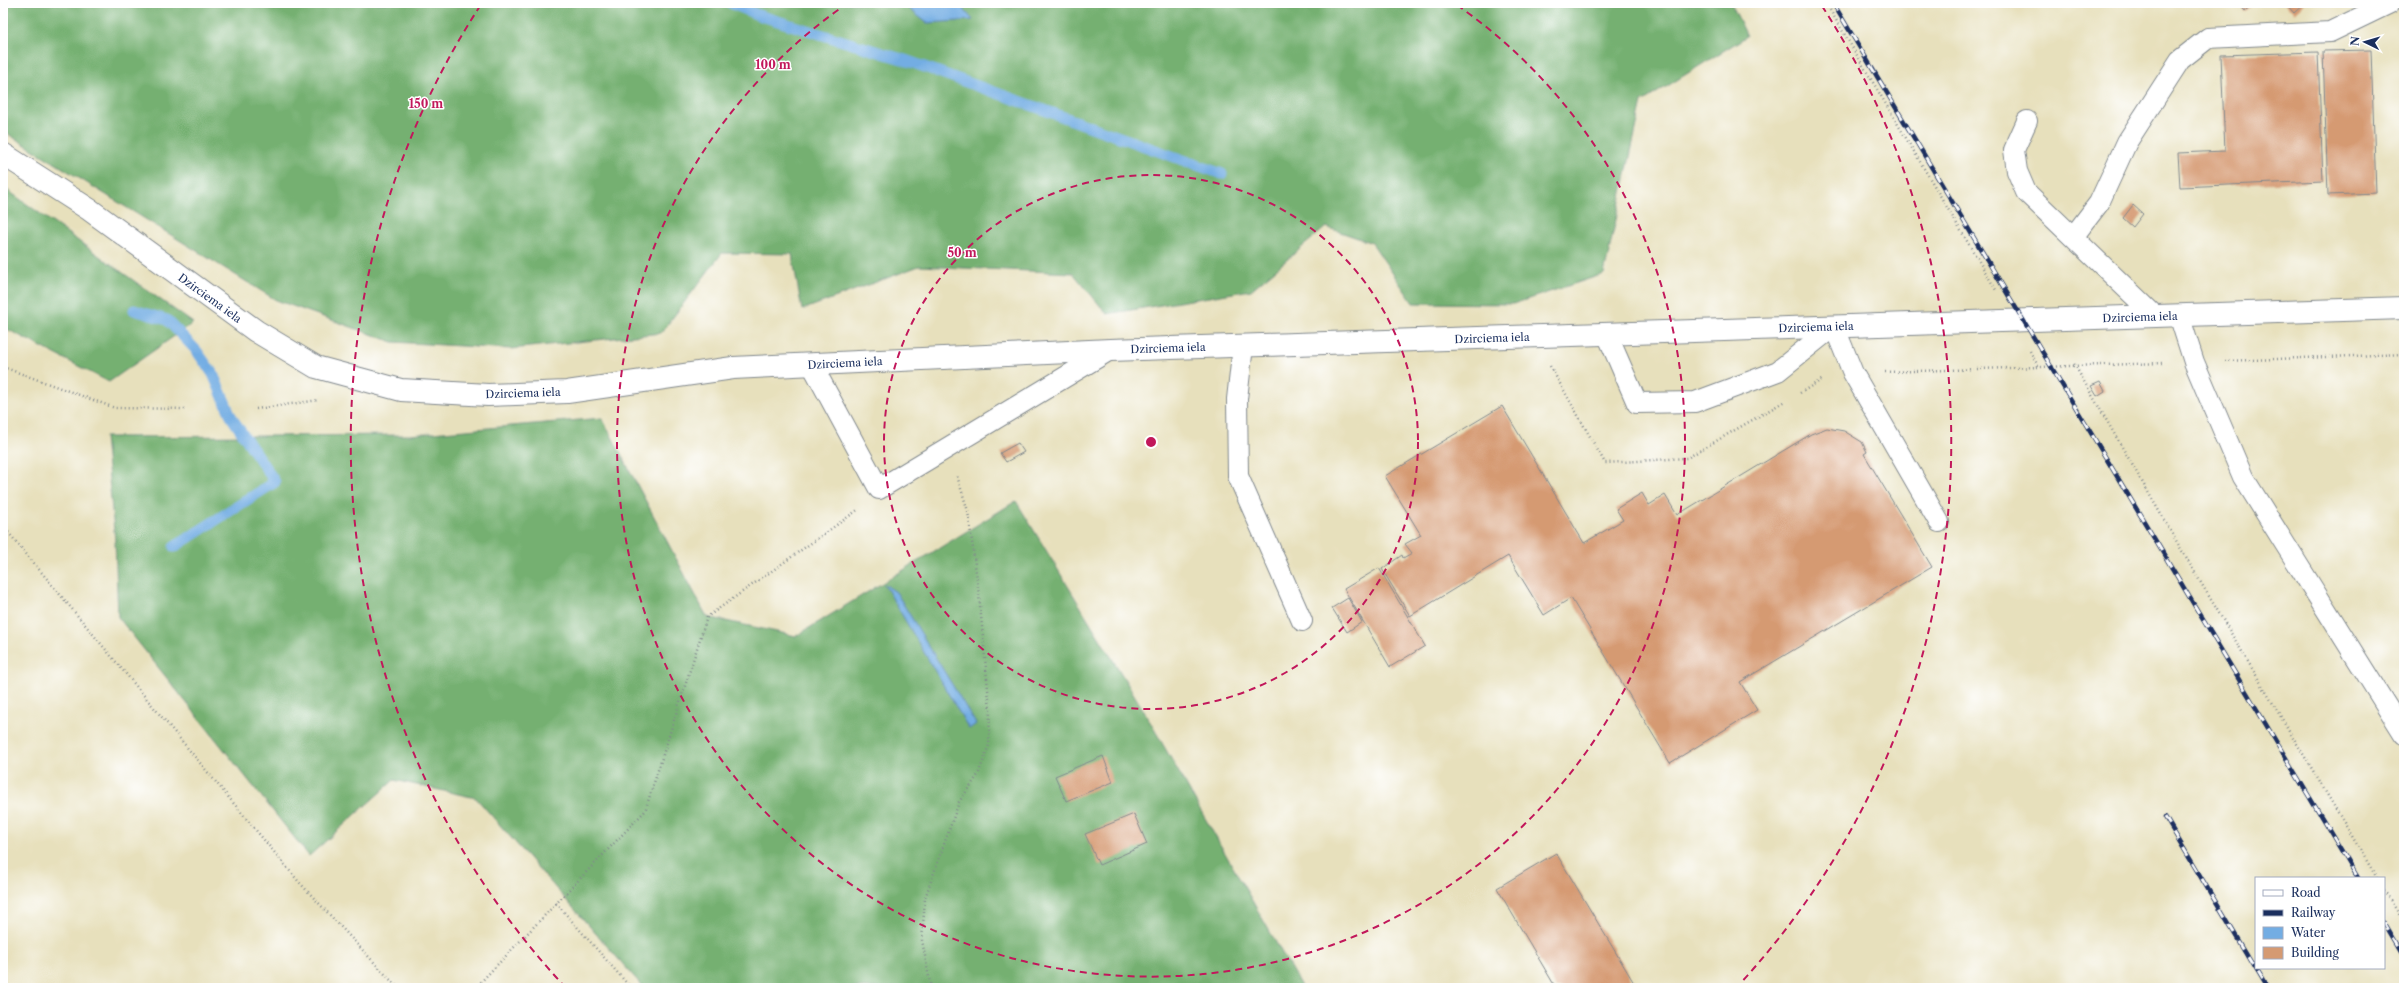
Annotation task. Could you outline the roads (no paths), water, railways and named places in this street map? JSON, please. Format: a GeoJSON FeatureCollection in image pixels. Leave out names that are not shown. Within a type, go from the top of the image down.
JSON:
{"type":"FeatureCollection","features":[{"type":"Feature","properties":{"kind":"street","name":"Dzirciema iela"},"geometry":{"type":"LineString","coordinates":[[3,154],[90,210],[256,331],[316,367],[401,390],[488,395],[567,392],[733,368],[1110,350],[2404,308]]}},
{"type":"Feature","properties":{"kind":"lane"},"geometry":{"type":"LineString","coordinates":[[2073,237],[2099,203],[2127,142],[2180,60],[2208,38],[2330,32],[2390,3]]}},
{"type":"Feature","properties":{"kind":"lane"},"geometry":{"type":"LineString","coordinates":[[2027,121],[2014,150],[2017,171],[2026,192],[2155,316]]}},
{"type":"Feature","properties":{"kind":"lane"},"geometry":{"type":"LineString","coordinates":[[2179,315],[2194,362],[2243,477],[2404,734]]}},
{"type":"Feature","properties":{"kind":"lane"},"geometry":{"type":"LineString","coordinates":[[1607,334],[1637,403],[1695,402],[1778,371],[1834,326],[1853,373],[1939,522]]}},
{"type":"Feature","properties":{"kind":"lane"},"geometry":{"type":"LineString","coordinates":[[1243,346],[1237,399],[1238,476],[1302,620]]}},
{"type":"Feature","properties":{"kind":"lane"},"geometry":{"type":"LineString","coordinates":[[812,365],[879,489],[1110,350]]}},
{"type":"Feature","properties":{"kind":"water"},"geometry":{"type":"Polygon","coordinates":[[[907,3],[958,3],[973,20],[927,23],[908,8],[907,3]]]}},
{"type":"Feature","properties":{"kind":"water"},"geometry":{"type":"Polygon","coordinates":[[[884,584],[896,592],[976,724],[969,729],[884,584]]]}},
{"type":"Feature","properties":{"kind":"waterway"},"geometry":{"type":"LineString","coordinates":[[730,3],[758,15],[905,60],[1222,174]]}},
{"type":"Feature","properties":{"kind":"waterway"},"geometry":{"type":"LineString","coordinates":[[134,310],[167,320],[196,350],[213,374],[232,418],[275,482],[174,547]]}},
{"type":"Feature","properties":{"kind":"railway"},"geometry":{"type":"LineString","coordinates":[[1833,3],[2357,877]]}},
{"type":"Feature","properties":{"kind":"railway"},"geometry":{"type":"LineString","coordinates":[[2165,817],[2255,968]]}},
{"type":"Feature","properties":{"kind":"railway"},"geometry":{"type":"LineString","coordinates":[[2385,924],[2404,956]]}},
{"type":"Feature","properties":{"kind":"railway"},"geometry":{"type":"LineString","coordinates":[[2256,969],[2267,988]]}}]}
